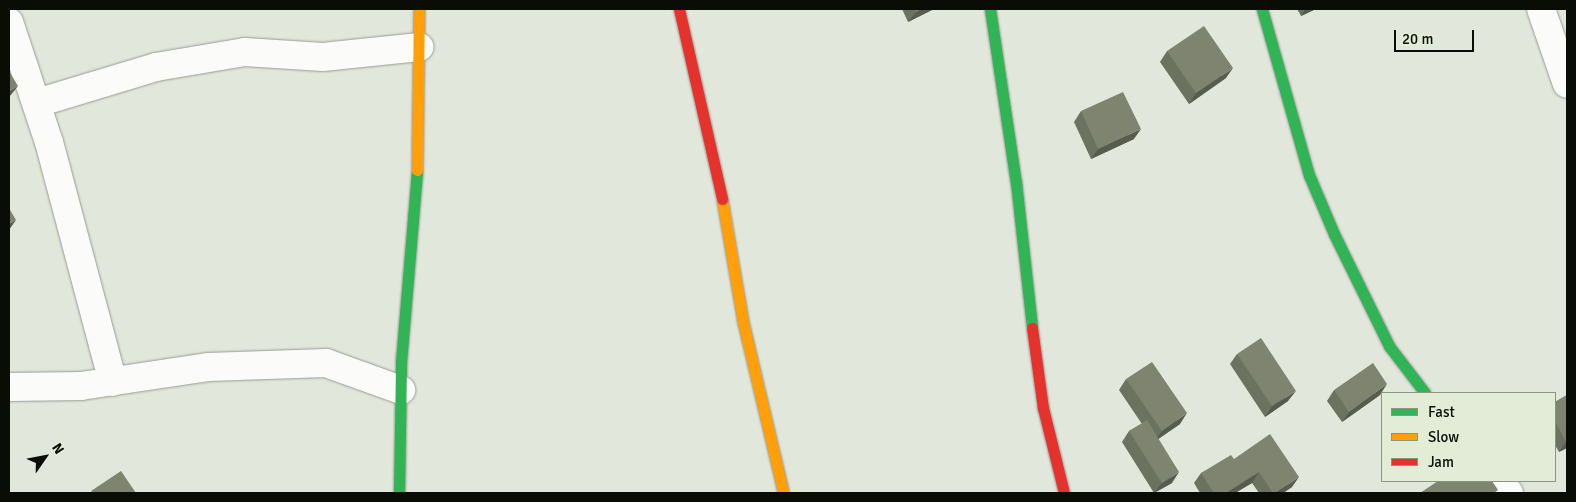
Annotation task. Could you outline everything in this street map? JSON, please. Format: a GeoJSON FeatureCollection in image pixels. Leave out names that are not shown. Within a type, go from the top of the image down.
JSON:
{"type":"FeatureCollection","features":[{"type":"Feature","properties":{"kind":"street"},"geometry":{"type":"LineString","coordinates":[[399,493],[401,390],[417,172],[419,9]]}},
{"type":"Feature","properties":{"kind":"street"},"geometry":{"type":"LineString","coordinates":[[679,9],[727,223],[743,322],[783,491]]}},
{"type":"Feature","properties":{"kind":"street"},"geometry":{"type":"LineString","coordinates":[[990,9],[1016,182],[1043,408],[1064,493]]}},
{"type":"Feature","properties":{"kind":"street"},"geometry":{"type":"LineString","coordinates":[[1262,9],[1309,175],[1334,234],[1389,346],[1424,392]]}},
{"type":"Feature","properties":{"kind":"street"},"geometry":{"type":"LineString","coordinates":[[1541,9],[1567,84]]}},
{"type":"Feature","properties":{"kind":"street"},"geometry":{"type":"LineString","coordinates":[[9,22],[37,104],[113,382]]}},
{"type":"Feature","properties":{"kind":"street"},"geometry":{"type":"LineString","coordinates":[[37,104],[156,67],[245,52],[323,57],[419,47]]}},
{"type":"Feature","properties":{"kind":"street"},"geometry":{"type":"LineString","coordinates":[[9,387],[113,382],[208,367],[326,363],[401,390]]}},
{"type":"Feature","properties":{"kind":"street"},"geometry":{"type":"LineString","coordinates":[[1499,482],[1509,493]]}},
{"type":"Feature","properties":{"kind":"building"},"geometry":{"type":"Polygon","coordinates":[[[1204,26],[1233,68],[1196,93],[1167,51],[1204,26]]]}},
{"type":"Feature","properties":{"kind":"building"},"geometry":{"type":"Polygon","coordinates":[[[9,71],[18,86],[9,91],[9,71]]]}},
{"type":"Feature","properties":{"kind":"building"},"geometry":{"type":"Polygon","coordinates":[[[1123,92],[1141,129],[1098,149],[1081,111],[1123,92]]]}},
{"type":"Feature","properties":{"kind":"building"},"geometry":{"type":"Polygon","coordinates":[[[9,208],[16,220],[9,224],[9,208]]]}},
{"type":"Feature","properties":{"kind":"building"},"geometry":{"type":"Polygon","coordinates":[[[1261,338],[1296,391],[1272,406],[1237,354],[1261,338]]]}},
{"type":"Feature","properties":{"kind":"building"},"geometry":{"type":"Polygon","coordinates":[[[1152,362],[1187,413],[1162,431],[1126,379],[1152,362]]]}},
{"type":"Feature","properties":{"kind":"building"},"geometry":{"type":"Polygon","coordinates":[[[1373,363],[1387,384],[1349,412],[1334,390],[1373,363]]]}},
{"type":"Feature","properties":{"kind":"building"},"geometry":{"type":"Polygon","coordinates":[[[1567,395],[1567,442],[1556,423],[1556,401],[1567,395]]]}},
{"type":"Feature","properties":{"kind":"building"},"geometry":{"type":"Polygon","coordinates":[[[1147,420],[1179,472],[1162,483],[1129,431],[1147,420]]]}},
{"type":"Feature","properties":{"kind":"building"},"geometry":{"type":"Polygon","coordinates":[[[1270,434],[1299,477],[1273,493],[1259,472],[1226,493],[1214,493],[1201,473],[1231,455],[1234,459],[1270,434]]]}},
{"type":"Feature","properties":{"kind":"building"},"geometry":{"type":"Polygon","coordinates":[[[121,471],[136,493],[93,493],[91,491],[121,471]]]}},
{"type":"Feature","properties":{"kind":"building"},"geometry":{"type":"Polygon","coordinates":[[[1436,482],[1493,482],[1498,490],[1494,493],[1420,493],[1436,482]]]}},
{"type":"Feature","properties":{"kind":"traffic: fast"},"geometry":{"type":"LineString","coordinates":[[990,9],[1016,182],[1032,328]]}},
{"type":"Feature","properties":{"kind":"traffic: fast"},"geometry":{"type":"LineString","coordinates":[[1262,9],[1309,175],[1334,234],[1389,346],[1424,392]]}},
{"type":"Feature","properties":{"kind":"traffic: fast"},"geometry":{"type":"LineString","coordinates":[[399,493],[401,362],[417,170]]}},
{"type":"Feature","properties":{"kind":"traffic: slow"},"geometry":{"type":"LineString","coordinates":[[417,170],[419,9]]}},
{"type":"Feature","properties":{"kind":"traffic: slow"},"geometry":{"type":"LineString","coordinates":[[722,199],[743,322],[783,491]]}},
{"type":"Feature","properties":{"kind":"traffic: jam"},"geometry":{"type":"LineString","coordinates":[[679,9],[722,199]]}},
{"type":"Feature","properties":{"kind":"traffic: jam"},"geometry":{"type":"LineString","coordinates":[[1032,328],[1043,408],[1064,493]]}}]}
